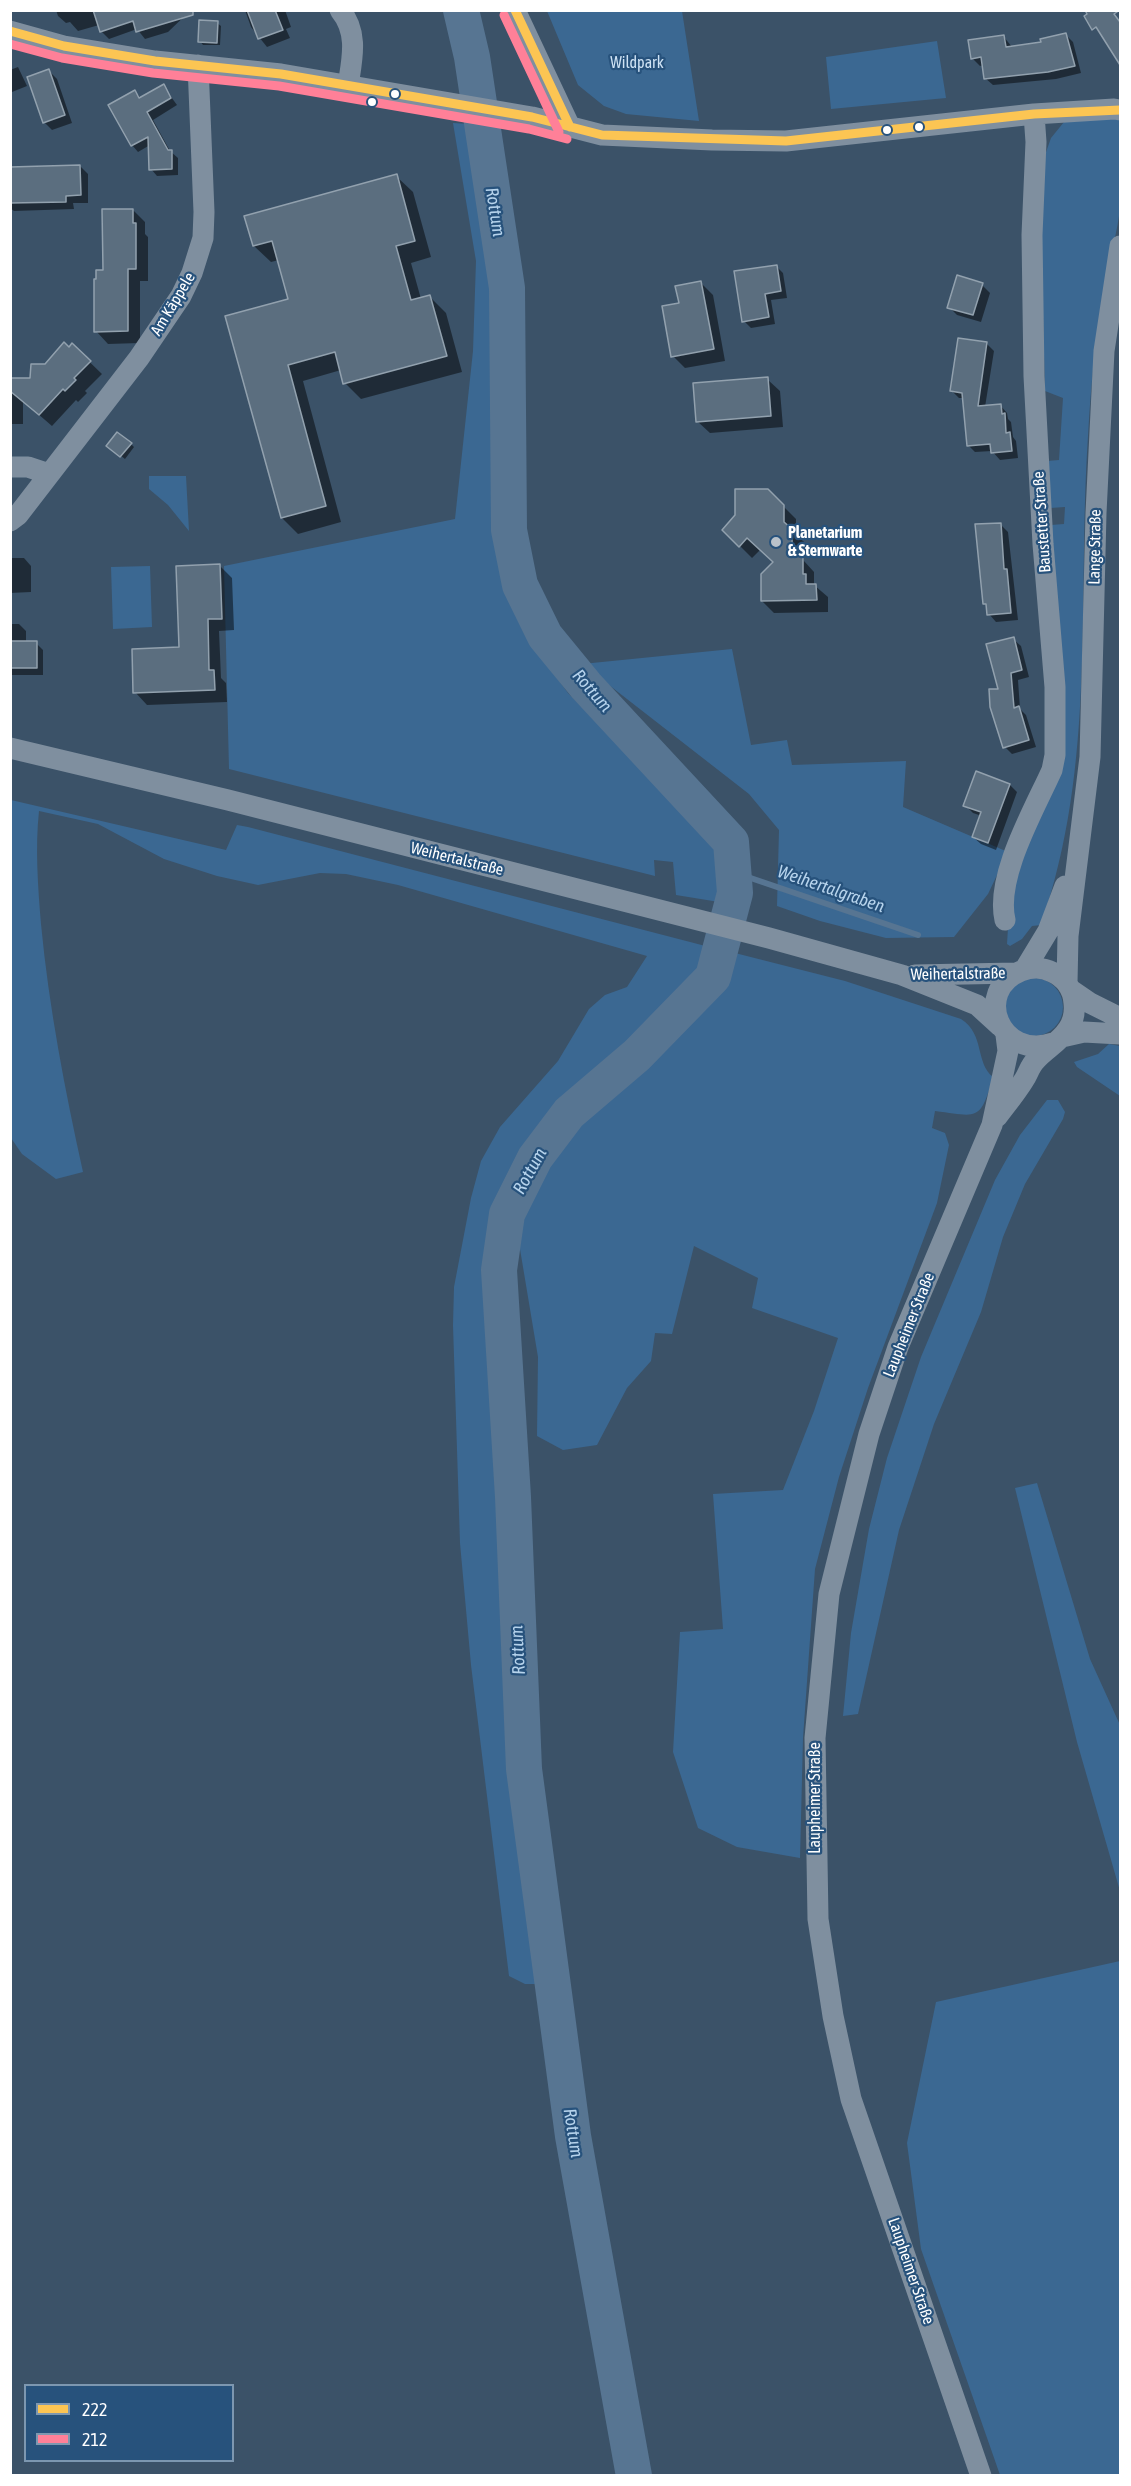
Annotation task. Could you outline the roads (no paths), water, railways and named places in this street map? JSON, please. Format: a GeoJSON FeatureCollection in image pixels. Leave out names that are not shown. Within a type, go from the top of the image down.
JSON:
{"type":"FeatureCollection","features":[{"type":"Feature","properties":{"kind":"street"},"geometry":{"type":"LineString","coordinates":[[340,10],[349,20],[354,38],[348,86]]}},
{"type":"Feature","properties":{"kind":"street"},"geometry":{"type":"LineString","coordinates":[[515,10],[570,127]]}},
{"type":"Feature","properties":{"kind":"street"},"geometry":{"type":"LineString","coordinates":[[10,31],[64,46],[155,61],[280,74],[459,104],[602,135],[786,141],[1034,114],[1120,110]]}},
{"type":"Feature","properties":{"kind":"street","name":"Am Käppele"},"geometry":{"type":"LineString","coordinates":[[10,521],[18,515],[139,358],[181,296],[192,273],[203,238],[204,212],[198,65]]}},
{"type":"Feature","properties":{"kind":"street","name":"Baustetter Straße"},"geometry":{"type":"LineString","coordinates":[[1005,920],[1002,908],[1008,870],[1052,770],[1055,755],[1055,687],[1043,544],[1034,376],[1032,235],[1036,142],[1034,114]]}},
{"type":"Feature","properties":{"kind":"street","name":"Lange Straße"},"geometry":{"type":"LineString","coordinates":[[1069,987],[1066,954],[1090,757],[1096,513],[1104,351],[1120,246]]}},
{"type":"Feature","properties":{"kind":"street"},"geometry":{"type":"LineString","coordinates":[[10,467],[28,467],[49,474]]}},
{"type":"Feature","properties":{"kind":"street","name":"Weihertalstraße"},"geometry":{"type":"LineString","coordinates":[[10,748],[240,803],[769,938],[902,975],[977,1005],[1003,1030]]}},
{"type":"Feature","properties":{"kind":"street","name":"Lange Straße"},"geometry":{"type":"LineString","coordinates":[[1020,971],[1048,931],[1078,849]]}},
{"type":"Feature","properties":{"kind":"street"},"geometry":{"type":"LineString","coordinates":[[1120,1018],[1090,1003],[1050,970],[1038,968],[1020,971],[1005,981],[996,1003],[1003,1030],[1017,1042],[1030,1046],[1043,1046],[1084,1032],[1120,1034]]}},
{"type":"Feature","properties":{"kind":"street","name":"Weihertalstraße"},"geometry":{"type":"LineString","coordinates":[[902,975],[965,976],[1020,971]]}},
{"type":"Feature","properties":{"kind":"street"},"geometry":{"type":"LineString","coordinates":[[1057,1040],[1073,1020],[1075,1009],[1069,987]]}},
{"type":"Feature","properties":{"kind":"street","name":"Laupheimer Straße"},"geometry":{"type":"LineString","coordinates":[[981,2475],[851,2099],[833,2016],[818,1919],[815,1738],[830,1594],[869,1434],[898,1347],[992,1125],[1008,1051],[1003,1030]]}},
{"type":"Feature","properties":{"kind":"street","name":"Laupheimer Straße"},"geometry":{"type":"LineString","coordinates":[[992,1125],[1023,1082],[1034,1062],[1057,1040]]}},
{"type":"Feature","properties":{"kind":"waterway","name":"Rottum"},"geometry":{"type":"LineString","coordinates":[[461,10],[472,57],[507,288],[509,530],[520,585],[545,636],[586,686],[731,842],[735,893],[713,977],[637,1055],[569,1113],[535,1158],[507,1214],[499,1270],[513,1497],[524,1769],[573,2136],[634,2476]]}},
{"type":"Feature","properties":{"kind":"waterway","name":"Weihertalgraben"},"geometry":{"type":"LineString","coordinates":[[733,872],[918,935]]}},
{"type":"Feature","properties":{"kind":"place","name":"Planetarium & Sternwarte"},"geometry":{"type":"Point","coordinates":[776,542]}},
{"type":"Feature","properties":{"kind":"park label","name":"Wildpark"},"geometry":{"type":"Point","coordinates":[637,63]}}]}
